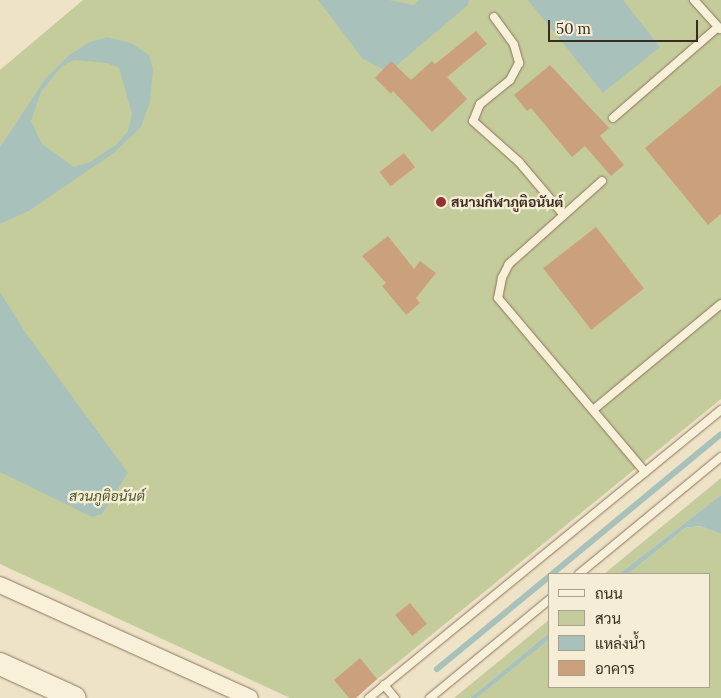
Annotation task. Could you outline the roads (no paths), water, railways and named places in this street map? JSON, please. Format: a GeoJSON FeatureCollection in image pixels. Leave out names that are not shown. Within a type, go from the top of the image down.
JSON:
{"type":"FeatureCollection","features":[{"type":"Feature","properties":{"kind":"main road"},"geometry":{"type":"LineString","coordinates":[[0,664],[76,698]]}},
{"type":"Feature","properties":{"kind":"street"},"geometry":{"type":"LineString","coordinates":[[0,585],[250,698]]}},
{"type":"Feature","properties":{"kind":"lane"},"geometry":{"type":"LineString","coordinates":[[613,118],[719,29],[694,0]]}},
{"type":"Feature","properties":{"kind":"lane"},"geometry":{"type":"LineString","coordinates":[[494,17],[514,46],[519,64],[510,80],[480,104],[473,121],[518,162],[563,214]]}},
{"type":"Feature","properties":{"kind":"lane"},"geometry":{"type":"LineString","coordinates":[[602,181],[563,214],[510,264],[502,278],[498,298],[645,472]]}},
{"type":"Feature","properties":{"kind":"lane"},"geometry":{"type":"LineString","coordinates":[[593,410],[721,304]]}},
{"type":"Feature","properties":{"kind":"lane"},"geometry":{"type":"LineString","coordinates":[[369,698],[721,410]]}},
{"type":"Feature","properties":{"kind":"lane"},"geometry":{"type":"LineString","coordinates":[[581,573],[721,457]]}},
{"type":"Feature","properties":{"kind":"lane"},"geometry":{"type":"LineString","coordinates":[[430,698],[548,601]]}},
{"type":"Feature","properties":{"kind":"lane"},"geometry":{"type":"LineString","coordinates":[[384,685],[396,698]]}},
{"type":"Feature","properties":{"kind":"water"},"geometry":{"type":"Polygon","coordinates":[[[318,0],[389,0],[414,5],[419,0],[469,0],[468,5],[389,72],[363,59],[318,0]]]}},
{"type":"Feature","properties":{"kind":"water"},"geometry":{"type":"Polygon","coordinates":[[[528,0],[623,0],[660,47],[603,93],[528,0]]]}},
{"type":"Feature","properties":{"kind":"water"},"geometry":{"type":"Polygon","coordinates":[[[107,37],[131,43],[149,55],[153,69],[150,102],[141,127],[115,152],[29,211],[0,224],[0,147],[45,79],[69,55],[90,42],[107,37]],[[74,60],[61,67],[41,92],[31,121],[42,144],[74,167],[90,162],[116,145],[128,131],[132,114],[119,68],[107,63],[74,60]]]}},
{"type":"Feature","properties":{"kind":"water"},"geometry":{"type":"Polygon","coordinates":[[[0,292],[25,332],[128,473],[102,514],[92,517],[0,472],[0,292]]]}},
{"type":"Feature","properties":{"kind":"water"},"geometry":{"type":"Polygon","coordinates":[[[721,495],[721,534],[700,526],[685,528],[629,573],[620,573],[721,495]]]}},
{"type":"Feature","properties":{"kind":"water"},"geometry":{"type":"Polygon","coordinates":[[[548,634],[548,641],[477,698],[470,698],[548,634]]]}},
{"type":"Feature","properties":{"kind":"waterway"},"geometry":{"type":"LineString","coordinates":[[553,573],[721,434]]}},
{"type":"Feature","properties":{"kind":"waterway"},"geometry":{"type":"LineString","coordinates":[[437,669],[548,578]]}},
{"type":"Feature","properties":{"kind":"place","name":"สนามกีฬาภูติอนันต์"},"geometry":{"type":"Point","coordinates":[441,202]}},
{"type":"Feature","properties":{"kind":"park label","name":"สวนภูติอนันต์"},"geometry":{"type":"Point","coordinates":[107,496]}}]}
